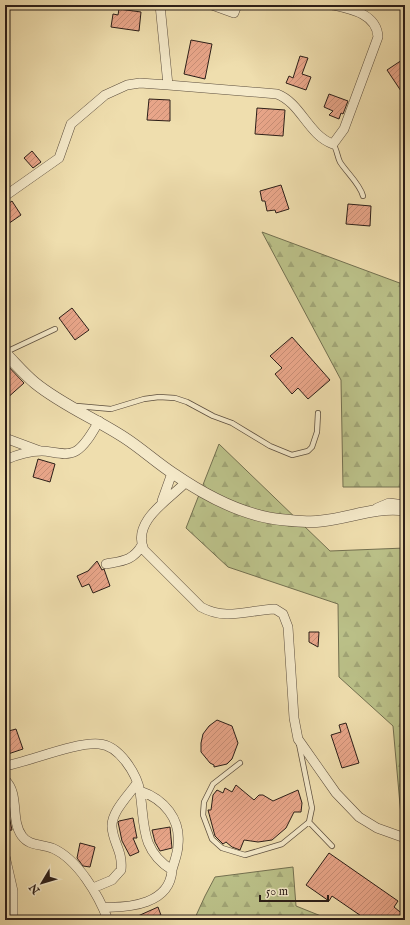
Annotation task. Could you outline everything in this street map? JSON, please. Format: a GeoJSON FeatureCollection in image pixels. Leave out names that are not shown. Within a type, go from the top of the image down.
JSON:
{"type":"FeatureCollection","features":[{"type":"Feature","properties":{"kind":"street"},"geometry":{"type":"LineString","coordinates":[[160,5],[168,84]]}},
{"type":"Feature","properties":{"kind":"street"},"geometry":{"type":"LineString","coordinates":[[212,5],[234,13],[237,5]]}},
{"type":"Feature","properties":{"kind":"street"},"geometry":{"type":"LineString","coordinates":[[5,196],[59,158],[72,124],[105,95],[127,85],[168,84],[277,94],[291,103],[319,136],[333,144],[344,129],[378,37],[375,26],[366,17],[357,12],[333,5]]}},
{"type":"Feature","properties":{"kind":"street"},"geometry":{"type":"LineString","coordinates":[[5,353],[35,383],[67,405],[99,421],[172,473],[220,501],[264,517],[283,520],[321,521],[375,510],[405,510]]}},
{"type":"Feature","properties":{"kind":"street"},"geometry":{"type":"LineString","coordinates":[[5,460],[13,456],[40,451],[64,453],[76,451],[87,440],[99,421]]}},
{"type":"Feature","properties":{"kind":"street"},"geometry":{"type":"LineString","coordinates":[[5,438],[40,451]]}},
{"type":"Feature","properties":{"kind":"street"},"geometry":{"type":"LineString","coordinates":[[162,503],[172,473]]}},
{"type":"Feature","properties":{"kind":"street"},"geometry":{"type":"LineString","coordinates":[[186,482],[162,503],[149,518],[143,528],[142,545],[146,553],[192,599],[210,612],[219,615],[275,609],[283,614],[288,627],[294,718],[298,739],[336,792],[359,817],[377,828],[405,838]]}},
{"type":"Feature","properties":{"kind":"street"},"geometry":{"type":"LineString","coordinates":[[375,510],[389,504],[405,505]]}},
{"type":"Feature","properties":{"kind":"street"},"geometry":{"type":"LineString","coordinates":[[106,564],[126,561],[133,558],[142,545]]}},
{"type":"Feature","properties":{"kind":"street"},"geometry":{"type":"LineString","coordinates":[[5,766],[27,762],[74,747],[99,744],[114,748],[120,753],[139,787],[141,816],[147,842],[160,861],[172,870]]}},
{"type":"Feature","properties":{"kind":"street"},"geometry":{"type":"LineString","coordinates":[[5,780],[12,791],[18,828],[21,835],[32,844],[53,848],[62,853],[93,888],[108,920]]}},
{"type":"Feature","properties":{"kind":"street"},"geometry":{"type":"LineString","coordinates":[[103,907],[134,905],[155,898],[164,891],[169,883],[179,837],[173,817],[166,806],[157,798],[139,787]]}},
{"type":"Feature","properties":{"kind":"street"},"geometry":{"type":"LineString","coordinates":[[93,888],[112,880],[121,870],[120,852],[113,832],[112,821],[117,811],[139,787]]}},
{"type":"Feature","properties":{"kind":"street"},"geometry":{"type":"LineString","coordinates":[[5,856],[13,890],[13,916]]}},
{"type":"Feature","properties":{"kind":"lane"},"geometry":{"type":"LineString","coordinates":[[333,144],[340,161],[359,187],[363,196]]}},
{"type":"Feature","properties":{"kind":"lane"},"geometry":{"type":"LineString","coordinates":[[5,353],[55,329]]}},
{"type":"Feature","properties":{"kind":"lane"},"geometry":{"type":"LineString","coordinates":[[67,405],[112,409],[144,399],[159,397],[175,398],[187,402],[213,416],[232,423],[270,446],[292,455],[308,452],[312,447],[317,432],[318,413]]}},
{"type":"Feature","properties":{"kind":"lane"},"geometry":{"type":"LineString","coordinates":[[240,763],[213,784],[204,802],[203,815],[212,839],[222,848],[245,856],[282,844],[309,822],[312,808],[298,739]]}},
{"type":"Feature","properties":{"kind":"lane"},"geometry":{"type":"LineString","coordinates":[[309,822],[332,846]]}},
{"type":"Feature","properties":{"kind":"green space"},"geometry":{"type":"Polygon","coordinates":[[[262,232],[405,285],[405,487],[343,487],[341,380],[262,232]]]}},
{"type":"Feature","properties":{"kind":"green space"},"geometry":{"type":"Polygon","coordinates":[[[219,444],[330,551],[405,548],[405,861],[393,726],[339,677],[338,604],[228,567],[186,528],[219,444]]]}},
{"type":"Feature","properties":{"kind":"green space"},"geometry":{"type":"Polygon","coordinates":[[[293,867],[296,906],[331,920],[194,920],[215,877],[293,867]]]}},
{"type":"Feature","properties":{"kind":"building"},"geometry":{"type":"Polygon","coordinates":[[[119,9],[141,12],[139,31],[111,27],[113,14],[118,15],[119,9]]]}},
{"type":"Feature","properties":{"kind":"building"},"geometry":{"type":"Polygon","coordinates":[[[191,40],[212,44],[205,79],[184,74],[191,40]]]}},
{"type":"Feature","properties":{"kind":"building"},"geometry":{"type":"Polygon","coordinates":[[[300,56],[308,58],[302,74],[311,77],[306,90],[286,83],[289,76],[293,78],[300,56]]]}},
{"type":"Feature","properties":{"kind":"building"},"geometry":{"type":"Polygon","coordinates":[[[405,58],[405,97],[387,70],[405,58]]]}},
{"type":"Feature","properties":{"kind":"building"},"geometry":{"type":"Polygon","coordinates":[[[329,94],[348,101],[343,114],[341,113],[339,119],[329,115],[333,111],[324,107],[329,94]]]}},
{"type":"Feature","properties":{"kind":"building"},"geometry":{"type":"Polygon","coordinates":[[[149,99],[170,100],[170,121],[147,120],[149,99]]]}},
{"type":"Feature","properties":{"kind":"building"},"geometry":{"type":"Polygon","coordinates":[[[257,108],[285,110],[283,136],[255,134],[257,108]]]}},
{"type":"Feature","properties":{"kind":"building"},"geometry":{"type":"Polygon","coordinates":[[[32,151],[41,162],[33,168],[24,158],[32,151]]]}},
{"type":"Feature","properties":{"kind":"building"},"geometry":{"type":"Polygon","coordinates":[[[281,185],[289,209],[276,213],[275,210],[267,211],[265,201],[262,201],[260,191],[281,185]]]}},
{"type":"Feature","properties":{"kind":"building"},"geometry":{"type":"Polygon","coordinates":[[[12,201],[21,215],[5,226],[5,206],[12,201]]]}},
{"type":"Feature","properties":{"kind":"building"},"geometry":{"type":"Polygon","coordinates":[[[348,204],[371,206],[370,226],[346,224],[348,204]]]}},
{"type":"Feature","properties":{"kind":"building"},"geometry":{"type":"Polygon","coordinates":[[[72,308],[89,330],[75,340],[59,318],[72,308]]]}},
{"type":"Feature","properties":{"kind":"building"},"geometry":{"type":"Polygon","coordinates":[[[292,337],[330,380],[308,399],[298,388],[292,394],[275,374],[282,368],[270,356],[292,337]]]}},
{"type":"Feature","properties":{"kind":"building"},"geometry":{"type":"Polygon","coordinates":[[[5,363],[24,383],[5,400],[5,363]]]}},
{"type":"Feature","properties":{"kind":"building"},"geometry":{"type":"Polygon","coordinates":[[[38,459],[55,464],[50,482],[33,477],[38,459]]]}},
{"type":"Feature","properties":{"kind":"building"},"geometry":{"type":"Polygon","coordinates":[[[97,561],[102,570],[104,569],[110,586],[93,593],[89,584],[82,587],[77,576],[88,571],[97,561]]]}},
{"type":"Feature","properties":{"kind":"building"},"geometry":{"type":"Polygon","coordinates":[[[309,632],[319,632],[318,647],[309,642],[309,632]]]}},
{"type":"Feature","properties":{"kind":"building"},"geometry":{"type":"Polygon","coordinates":[[[217,720],[232,726],[238,743],[232,759],[227,764],[214,767],[214,765],[210,763],[201,752],[201,743],[203,734],[209,726],[217,720]]]}},
{"type":"Feature","properties":{"kind":"building"},"geometry":{"type":"Polygon","coordinates":[[[346,723],[359,763],[342,768],[331,735],[341,732],[339,725],[346,723]]]}},
{"type":"Feature","properties":{"kind":"building"},"geometry":{"type":"Polygon","coordinates":[[[16,729],[23,749],[8,754],[5,745],[5,732],[16,729]]]}},
{"type":"Feature","properties":{"kind":"building"},"geometry":{"type":"Polygon","coordinates":[[[236,785],[254,800],[259,795],[263,795],[273,801],[298,790],[302,803],[301,812],[294,812],[286,828],[272,840],[258,842],[244,840],[240,850],[232,847],[226,842],[223,844],[215,836],[208,810],[211,810],[213,795],[217,790],[223,793],[225,788],[232,792],[236,785]]]}},
{"type":"Feature","properties":{"kind":"building"},"geometry":{"type":"Polygon","coordinates":[[[5,816],[9,816],[12,830],[5,831],[5,816]]]}},
{"type":"Feature","properties":{"kind":"building"},"geometry":{"type":"Polygon","coordinates":[[[133,818],[137,838],[133,838],[139,852],[130,856],[122,841],[118,822],[133,818]]]}},
{"type":"Feature","properties":{"kind":"building"},"geometry":{"type":"Polygon","coordinates":[[[170,827],[172,848],[160,851],[155,842],[152,830],[170,827]]]}},
{"type":"Feature","properties":{"kind":"building"},"geometry":{"type":"Polygon","coordinates":[[[80,843],[95,847],[90,867],[83,866],[77,858],[80,843]]]}},
{"type":"Feature","properties":{"kind":"building"},"geometry":{"type":"Polygon","coordinates":[[[329,853],[398,901],[394,907],[405,916],[405,920],[367,920],[332,896],[329,901],[306,885],[329,853]]]}},
{"type":"Feature","properties":{"kind":"building"},"geometry":{"type":"Polygon","coordinates":[[[158,907],[162,918],[158,920],[129,920],[158,907]]]}}]}
